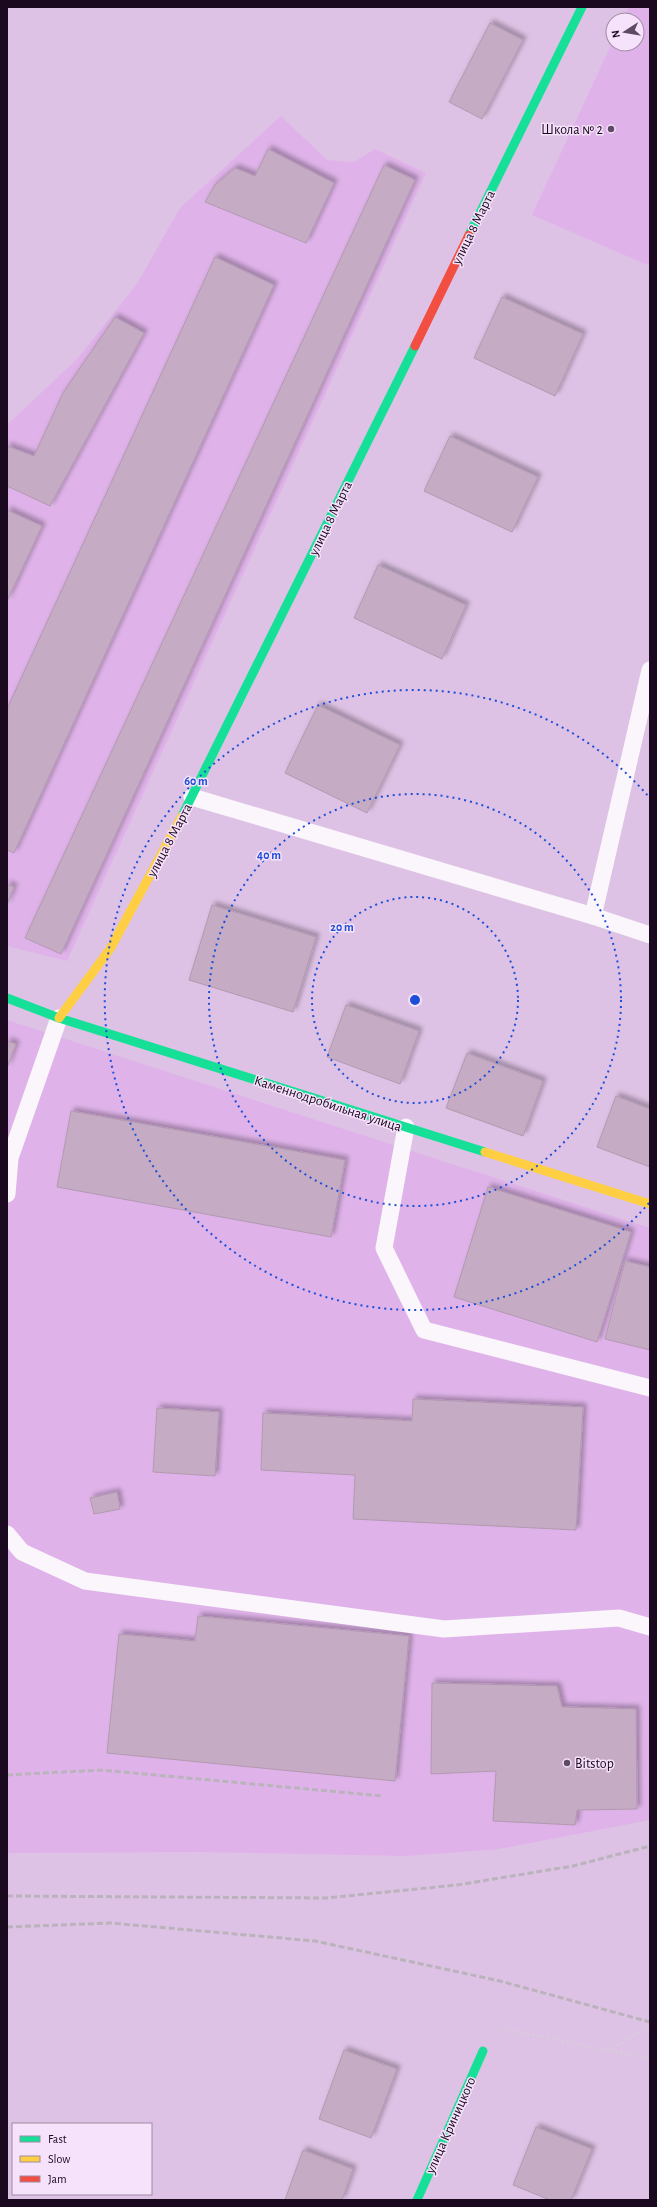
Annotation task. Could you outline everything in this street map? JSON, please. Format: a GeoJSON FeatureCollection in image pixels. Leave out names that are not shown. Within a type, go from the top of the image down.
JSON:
{"type":"FeatureCollection","features":[{"type":"Feature","properties":{"kind":"street","name":"улица 8 Марта"},"geometry":{"type":"LineString","coordinates":[[59,1018],[110,949],[192,797],[582,7]]}},
{"type":"Feature","properties":{"kind":"street","name":"Каменнодробильная улица"},"geometry":{"type":"LineString","coordinates":[[7,998],[59,1018],[650,1204]]}},
{"type":"Feature","properties":{"kind":"street","name":"улица Криницкого"},"geometry":{"type":"LineString","coordinates":[[417,2200],[483,2051]]}},
{"type":"Feature","properties":{"kind":"lane"},"geometry":{"type":"LineString","coordinates":[[593,916],[650,670]]}},
{"type":"Feature","properties":{"kind":"lane"},"geometry":{"type":"LineString","coordinates":[[192,797],[593,916],[650,935]]}},
{"type":"Feature","properties":{"kind":"lane"},"geometry":{"type":"LineString","coordinates":[[7,1194],[10,1158],[59,1018]]}},
{"type":"Feature","properties":{"kind":"lane"},"geometry":{"type":"LineString","coordinates":[[406,1127],[384,1248],[424,1330],[650,1388]]}},
{"type":"Feature","properties":{"kind":"lane"},"geometry":{"type":"LineString","coordinates":[[7,1534],[22,1552],[85,1581],[444,1628],[619,1618],[650,1627]]}},
{"type":"Feature","properties":{"kind":"path"},"geometry":{"type":"LineString","coordinates":[[608,2052],[650,2026]]}},
{"type":"Feature","properties":{"kind":"path"},"geometry":{"type":"LineString","coordinates":[[483,2051],[500,2028],[608,2052],[650,2059]]}},
{"type":"Feature","properties":{"kind":"shaded area","name":"Школа № 2"},"geometry":{"type":"Polygon","coordinates":[[[629,7],[650,7],[650,266],[532,215],[608,52],[645,52],[645,12],[627,12],[629,7]]]}},
{"type":"Feature","properties":{"kind":"shaded area"},"geometry":{"type":"Polygon","coordinates":[[[281,116],[327,160],[354,162],[375,149],[426,173],[67,961],[7,946],[7,425],[77,359],[137,284],[180,208],[281,116]]]}},
{"type":"Feature","properties":{"kind":"shaded area"},"geometry":{"type":"Polygon","coordinates":[[[7,1020],[650,1228],[650,1820],[499,1849],[406,1856],[200,1852],[7,1853],[7,1020]]]}},
{"type":"Feature","properties":{"kind":"building"},"geometry":{"type":"Polygon","coordinates":[[[490,23],[523,40],[482,119],[449,102],[490,23]]]}},
{"type":"Feature","properties":{"kind":"building"},"geometry":{"type":"Polygon","coordinates":[[[268,149],[334,183],[306,243],[205,202],[215,185],[235,168],[255,176],[268,149]]]}},
{"type":"Feature","properties":{"kind":"building"},"geometry":{"type":"Polygon","coordinates":[[[384,165],[415,180],[61,954],[25,938],[384,165]]]}},
{"type":"Feature","properties":{"kind":"building"},"geometry":{"type":"Polygon","coordinates":[[[215,257],[274,285],[14,853],[7,850],[7,709],[215,257]]]}},
{"type":"Feature","properties":{"kind":"building"},"geometry":{"type":"Polygon","coordinates":[[[502,297],[583,334],[555,396],[474,358],[502,297]]]}},
{"type":"Feature","properties":{"kind":"building"},"geometry":{"type":"Polygon","coordinates":[[[115,317],[144,333],[50,506],[7,486],[7,446],[34,456],[63,393],[115,317]]]}},
{"type":"Feature","properties":{"kind":"building"},"geometry":{"type":"Polygon","coordinates":[[[450,436],[538,477],[512,532],[424,491],[450,436]]]}},
{"type":"Feature","properties":{"kind":"building"},"geometry":{"type":"Polygon","coordinates":[[[7,510],[42,526],[7,601],[7,510]]]}},
{"type":"Feature","properties":{"kind":"building"},"geometry":{"type":"Polygon","coordinates":[[[378,565],[466,605],[442,659],[354,618],[378,565]]]}},
{"type":"Feature","properties":{"kind":"building"},"geometry":{"type":"Polygon","coordinates":[[[318,705],[400,745],[367,813],[285,773],[318,705]]]}},
{"type":"Feature","properties":{"kind":"building"},"geometry":{"type":"Polygon","coordinates":[[[7,884],[14,887],[7,905],[7,884]]]}},
{"type":"Feature","properties":{"kind":"building"},"geometry":{"type":"Polygon","coordinates":[[[212,905],[316,937],[293,1012],[189,980],[212,905]]]}},
{"type":"Feature","properties":{"kind":"building"},"geometry":{"type":"Polygon","coordinates":[[[346,1005],[419,1031],[400,1084],[327,1057],[346,1005]]]}},
{"type":"Feature","properties":{"kind":"building"},"geometry":{"type":"Polygon","coordinates":[[[7,1041],[16,1044],[7,1068],[7,1041]]]}},
{"type":"Feature","properties":{"kind":"building"},"geometry":{"type":"Polygon","coordinates":[[[467,1053],[543,1081],[523,1136],[446,1108],[467,1053]]]}},
{"type":"Feature","properties":{"kind":"building"},"geometry":{"type":"Polygon","coordinates":[[[616,1096],[650,1109],[650,1167],[597,1147],[616,1096]]]}},
{"type":"Feature","properties":{"kind":"building"},"geometry":{"type":"Polygon","coordinates":[[[71,1111],[345,1160],[331,1237],[57,1187],[71,1111]]]}},
{"type":"Feature","properties":{"kind":"building"},"geometry":{"type":"Polygon","coordinates":[[[488,1187],[631,1232],[597,1342],[454,1297],[488,1187]]]}},
{"type":"Feature","properties":{"kind":"building"},"geometry":{"type":"Polygon","coordinates":[[[625,1261],[650,1267],[650,1350],[605,1339],[625,1261]]]}},
{"type":"Feature","properties":{"kind":"building"},"geometry":{"type":"Polygon","coordinates":[[[413,1399],[583,1407],[576,1530],[353,1519],[355,1475],[261,1470],[263,1413],[412,1421],[413,1399]]]}},
{"type":"Feature","properties":{"kind":"building"},"geometry":{"type":"Polygon","coordinates":[[[157,1408],[219,1412],[215,1476],[153,1472],[157,1408]]]}},
{"type":"Feature","properties":{"kind":"building"},"geometry":{"type":"Polygon","coordinates":[[[117,1492],[120,1509],[94,1514],[90,1498],[117,1492]]]}},
{"type":"Feature","properties":{"kind":"building"},"geometry":{"type":"Polygon","coordinates":[[[198,1616],[409,1636],[395,1781],[107,1753],[119,1634],[195,1641],[198,1616]]]}},
{"type":"Feature","properties":{"kind":"building"},"geometry":{"type":"Polygon","coordinates":[[[432,1683],[557,1686],[562,1707],[636,1709],[637,1809],[577,1810],[575,1825],[493,1821],[496,1771],[431,1774],[432,1683]]]}},
{"type":"Feature","properties":{"kind":"building"},"geometry":{"type":"Polygon","coordinates":[[[344,2050],[397,2069],[371,2138],[319,2119],[344,2050]]]}},
{"type":"Feature","properties":{"kind":"building"},"geometry":{"type":"Polygon","coordinates":[[[536,2127],[592,2149],[571,2200],[550,2200],[513,2185],[536,2127]]]}},
{"type":"Feature","properties":{"kind":"building"},"geometry":{"type":"Polygon","coordinates":[[[303,2150],[353,2169],[342,2200],[285,2200],[303,2150]]]}},
{"type":"Feature","properties":{"kind":"railway"},"geometry":{"type":"LineString","coordinates":[[7,1775],[101,1770],[383,1796]]}},
{"type":"Feature","properties":{"kind":"railway"},"geometry":{"type":"LineString","coordinates":[[7,1896],[326,1898],[457,1885],[573,1866],[650,1846]]}},
{"type":"Feature","properties":{"kind":"railway"},"geometry":{"type":"LineString","coordinates":[[7,1927],[111,1923],[315,1941],[500,1981],[650,2022]]}},
{"type":"Feature","properties":{"kind":"traffic: fast"},"geometry":{"type":"LineString","coordinates":[[469,235],[582,7]]}},
{"type":"Feature","properties":{"kind":"traffic: fast"},"geometry":{"type":"LineString","coordinates":[[182,816],[415,346]]}},
{"type":"Feature","properties":{"kind":"traffic: fast"},"geometry":{"type":"LineString","coordinates":[[7,998],[59,1018],[485,1152]]}},
{"type":"Feature","properties":{"kind":"traffic: fast"},"geometry":{"type":"LineString","coordinates":[[417,2200],[483,2051]]}},
{"type":"Feature","properties":{"kind":"traffic: slow"},"geometry":{"type":"LineString","coordinates":[[59,1018],[110,949],[182,816]]}},
{"type":"Feature","properties":{"kind":"traffic: slow"},"geometry":{"type":"LineString","coordinates":[[485,1152],[650,1204]]}},
{"type":"Feature","properties":{"kind":"traffic: jam"},"geometry":{"type":"LineString","coordinates":[[415,346],[469,235]]}},
{"type":"Feature","properties":{"kind":"place","name":"Школа № 2"},"geometry":{"type":"Point","coordinates":[611,129]}},
{"type":"Feature","properties":{"kind":"place","name":"Bitstop"},"geometry":{"type":"Point","coordinates":[567,1763]}}]}
